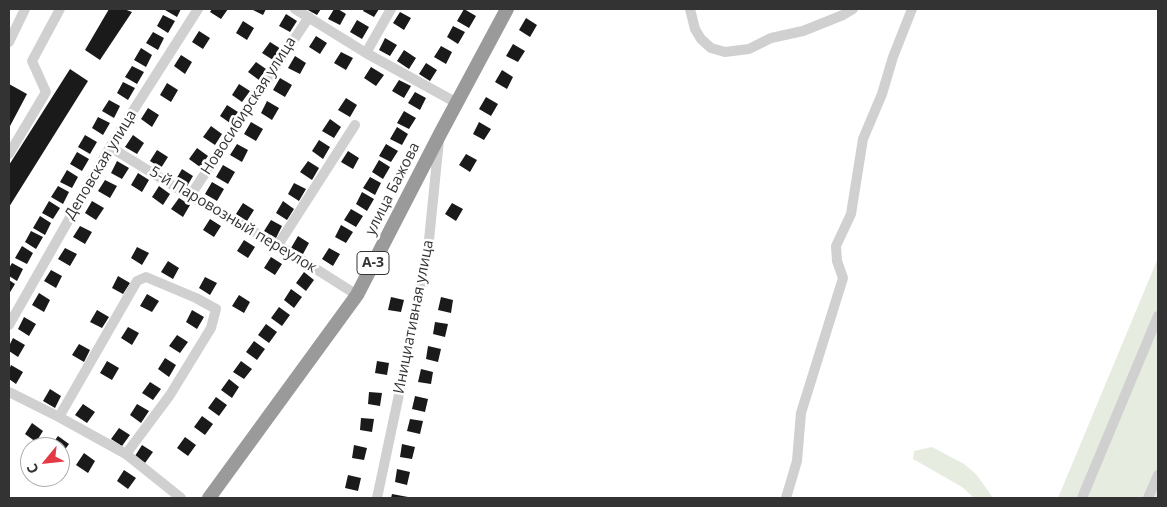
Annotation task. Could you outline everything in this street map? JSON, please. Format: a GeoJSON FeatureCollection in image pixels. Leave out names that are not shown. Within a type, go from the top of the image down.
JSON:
{"type":"FeatureCollection","features":[{"type":"Feature","properties":{"kind":"highway","name":"улица Бажова"},"geometry":{"type":"LineString","coordinates":[[209,498],[357,295],[507,9]]}},
{"type":"Feature","properties":{"kind":"street"},"geometry":{"type":"LineString","coordinates":[[9,42],[25,9]]}},
{"type":"Feature","properties":{"kind":"street"},"geometry":{"type":"LineString","coordinates":[[9,154],[46,92],[32,61],[60,9]]}},
{"type":"Feature","properties":{"kind":"street","name":"Деповская улица"},"geometry":{"type":"LineString","coordinates":[[9,325],[110,147],[198,9]]}},
{"type":"Feature","properties":{"kind":"street"},"geometry":{"type":"LineString","coordinates":[[295,9],[366,53],[457,103]]}},
{"type":"Feature","properties":{"kind":"street"},"geometry":{"type":"LineString","coordinates":[[366,53],[391,9]]}},
{"type":"Feature","properties":{"kind":"street"},"geometry":{"type":"LineString","coordinates":[[690,9],[694,29],[701,39],[711,48],[725,52],[749,49],[771,38],[803,31],[853,9]]}},
{"type":"Feature","properties":{"kind":"street"},"geometry":{"type":"LineString","coordinates":[[786,498],[797,461],[801,413],[843,278],[837,261],[836,246],[851,214],[863,139],[882,94],[893,57],[912,9]]}},
{"type":"Feature","properties":{"kind":"street","name":"Новосибирская улица"},"geometry":{"type":"LineString","coordinates":[[190,196],[309,17]]}},
{"type":"Feature","properties":{"kind":"street"},"geometry":{"type":"LineString","coordinates":[[278,245],[355,125]]}},
{"type":"Feature","properties":{"kind":"street","name":"Инициативная улица"},"geometry":{"type":"LineString","coordinates":[[377,498],[408,352],[429,240],[440,134]]}},
{"type":"Feature","properties":{"kind":"street","name":"5-й Паровозный переулок"},"geometry":{"type":"LineString","coordinates":[[110,147],[190,196],[278,245],[357,295]]}},
{"type":"Feature","properties":{"kind":"street"},"geometry":{"type":"LineString","coordinates":[[59,416],[137,281],[146,277],[196,298],[216,310],[211,328],[170,395],[126,454]]}},
{"type":"Feature","properties":{"kind":"street"},"geometry":{"type":"LineString","coordinates":[[1082,498],[1158,316]]}},
{"type":"Feature","properties":{"kind":"street"},"geometry":{"type":"LineString","coordinates":[[9,392],[59,416],[126,454],[181,498]]}},
{"type":"Feature","properties":{"kind":"street"},"geometry":{"type":"LineString","coordinates":[[1152,494],[1158,475]]}},
{"type":"Feature","properties":{"kind":"shaded area"},"geometry":{"type":"Polygon","coordinates":[[[1158,258],[1158,498],[1058,498],[1158,258]]]}},
{"type":"Feature","properties":{"kind":"shaded area"},"geometry":{"type":"Polygon","coordinates":[[[932,447],[964,464],[976,474],[993,498],[974,498],[962,487],[913,459],[914,451],[932,447]]]}},
{"type":"Feature","properties":{"kind":"building"},"geometry":{"type":"Polygon","coordinates":[[[109,9],[124,9],[132,12],[100,60],[85,50],[109,9]]]}},
{"type":"Feature","properties":{"kind":"building"},"geometry":{"type":"Polygon","coordinates":[[[166,9],[181,9],[177,17],[166,9]]]}},
{"type":"Feature","properties":{"kind":"building"},"geometry":{"type":"Polygon","coordinates":[[[212,9],[228,9],[221,19],[210,12],[212,9]]]}},
{"type":"Feature","properties":{"kind":"building"},"geometry":{"type":"Polygon","coordinates":[[[251,9],[266,9],[263,15],[251,9]]]}},
{"type":"Feature","properties":{"kind":"building"},"geometry":{"type":"Polygon","coordinates":[[[306,9],[321,9],[317,15],[306,9]]]}},
{"type":"Feature","properties":{"kind":"building"},"geometry":{"type":"Polygon","coordinates":[[[334,9],[338,9],[346,14],[340,25],[328,19],[334,9]]]}},
{"type":"Feature","properties":{"kind":"building"},"geometry":{"type":"Polygon","coordinates":[[[364,9],[379,9],[374,17],[363,11],[364,9]]]}},
{"type":"Feature","properties":{"kind":"building"},"geometry":{"type":"Polygon","coordinates":[[[464,9],[476,16],[469,28],[457,21],[464,9]]]}},
{"type":"Feature","properties":{"kind":"building"},"geometry":{"type":"Polygon","coordinates":[[[400,12],[411,18],[404,30],[393,23],[400,12]]]}},
{"type":"Feature","properties":{"kind":"building"},"geometry":{"type":"Polygon","coordinates":[[[286,14],[297,21],[290,32],[279,26],[286,14]]]}},
{"type":"Feature","properties":{"kind":"building"},"geometry":{"type":"Polygon","coordinates":[[[163,15],[175,21],[168,33],[157,26],[163,15]]]}},
{"type":"Feature","properties":{"kind":"building"},"geometry":{"type":"Polygon","coordinates":[[[526,18],[537,25],[530,37],[519,30],[526,18]]]}},
{"type":"Feature","properties":{"kind":"building"},"geometry":{"type":"Polygon","coordinates":[[[357,20],[369,27],[362,39],[350,32],[357,20]]]}},
{"type":"Feature","properties":{"kind":"building"},"geometry":{"type":"Polygon","coordinates":[[[243,21],[254,28],[247,40],[236,33],[243,21]]]}},
{"type":"Feature","properties":{"kind":"building"},"geometry":{"type":"Polygon","coordinates":[[[453,26],[465,32],[458,44],[447,37],[453,26]]]}},
{"type":"Feature","properties":{"kind":"building"},"geometry":{"type":"Polygon","coordinates":[[[199,31],[210,38],[203,49],[192,42],[199,31]]]}},
{"type":"Feature","properties":{"kind":"building"},"geometry":{"type":"Polygon","coordinates":[[[153,32],[164,38],[158,50],[146,43],[153,32]]]}},
{"type":"Feature","properties":{"kind":"building"},"geometry":{"type":"Polygon","coordinates":[[[316,36],[327,43],[320,54],[309,47],[316,36]]]}},
{"type":"Feature","properties":{"kind":"building"},"geometry":{"type":"Polygon","coordinates":[[[385,38],[397,45],[390,56],[379,50],[385,38]]]}},
{"type":"Feature","properties":{"kind":"building"},"geometry":{"type":"Polygon","coordinates":[[[270,42],[281,49],[273,60],[262,53],[270,42]]]}},
{"type":"Feature","properties":{"kind":"building"},"geometry":{"type":"Polygon","coordinates":[[[513,44],[525,51],[518,62],[506,56],[513,44]]]}},
{"type":"Feature","properties":{"kind":"building"},"geometry":{"type":"Polygon","coordinates":[[[441,46],[452,52],[446,64],[434,57],[441,46]]]}},
{"type":"Feature","properties":{"kind":"building"},"geometry":{"type":"Polygon","coordinates":[[[141,48],[152,55],[146,67],[134,60],[141,48]]]}},
{"type":"Feature","properties":{"kind":"building"},"geometry":{"type":"Polygon","coordinates":[[[404,50],[416,58],[409,69],[397,61],[404,50]]]}},
{"type":"Feature","properties":{"kind":"building"},"geometry":{"type":"Polygon","coordinates":[[[341,52],[353,58],[346,70],[334,63],[341,52]]]}},
{"type":"Feature","properties":{"kind":"building"},"geometry":{"type":"Polygon","coordinates":[[[181,55],[192,62],[185,74],[174,66],[181,55]]]}},
{"type":"Feature","properties":{"kind":"building"},"geometry":{"type":"Polygon","coordinates":[[[295,56],[306,63],[300,74],[288,68],[295,56]]]}},
{"type":"Feature","properties":{"kind":"building"},"geometry":{"type":"Polygon","coordinates":[[[256,62],[266,69],[259,80],[248,72],[256,62]]]}},
{"type":"Feature","properties":{"kind":"building"},"geometry":{"type":"Polygon","coordinates":[[[426,63],[437,70],[430,81],[419,74],[426,63]]]}},
{"type":"Feature","properties":{"kind":"building"},"geometry":{"type":"Polygon","coordinates":[[[132,66],[144,72],[137,84],[125,77],[132,66]]]}},
{"type":"Feature","properties":{"kind":"building"},"geometry":{"type":"Polygon","coordinates":[[[371,67],[384,75],[376,86],[364,78],[371,67]]]}},
{"type":"Feature","properties":{"kind":"building"},"geometry":{"type":"Polygon","coordinates":[[[70,69],[88,81],[9,207],[9,165],[70,69]]]}},
{"type":"Feature","properties":{"kind":"building"},"geometry":{"type":"Polygon","coordinates":[[[502,70],[513,77],[507,89],[495,82],[502,70]]]}},
{"type":"Feature","properties":{"kind":"building"},"geometry":{"type":"Polygon","coordinates":[[[280,78],[292,85],[285,97],[273,90],[280,78]]]}},
{"type":"Feature","properties":{"kind":"building"},"geometry":{"type":"Polygon","coordinates":[[[399,80],[411,86],[404,98],[392,91],[399,80]]]}},
{"type":"Feature","properties":{"kind":"building"},"geometry":{"type":"Polygon","coordinates":[[[123,82],[135,88],[128,100],[117,93],[123,82]]]}},
{"type":"Feature","properties":{"kind":"building"},"geometry":{"type":"Polygon","coordinates":[[[167,83],[178,90],[171,102],[160,95],[167,83]]]}},
{"type":"Feature","properties":{"kind":"building"},"geometry":{"type":"Polygon","coordinates":[[[9,84],[27,94],[9,128],[9,84]]]}},
{"type":"Feature","properties":{"kind":"building"},"geometry":{"type":"Polygon","coordinates":[[[239,84],[250,91],[242,102],[232,95],[239,84]]]}},
{"type":"Feature","properties":{"kind":"building"},"geometry":{"type":"Polygon","coordinates":[[[415,92],[426,98],[420,110],[408,103],[415,92]]]}},
{"type":"Feature","properties":{"kind":"building"},"geometry":{"type":"Polygon","coordinates":[[[486,97],[498,104],[491,116],[479,109],[486,97]]]}},
{"type":"Feature","properties":{"kind":"building"},"geometry":{"type":"Polygon","coordinates":[[[346,98],[357,105],[350,117],[338,110],[346,98]]]}},
{"type":"Feature","properties":{"kind":"building"},"geometry":{"type":"Polygon","coordinates":[[[109,100],[120,106],[114,118],[102,111],[109,100]]]}},
{"type":"Feature","properties":{"kind":"building"},"geometry":{"type":"Polygon","coordinates":[[[267,101],[279,108],[272,120],[261,113],[267,101]]]}},
{"type":"Feature","properties":{"kind":"building"},"geometry":{"type":"Polygon","coordinates":[[[227,105],[238,112],[230,123],[220,116],[227,105]]]}},
{"type":"Feature","properties":{"kind":"building"},"geometry":{"type":"Polygon","coordinates":[[[148,108],[159,115],[152,127],[141,119],[148,108]]]}},
{"type":"Feature","properties":{"kind":"building"},"geometry":{"type":"Polygon","coordinates":[[[404,111],[416,118],[409,129],[397,123],[404,111]]]}},
{"type":"Feature","properties":{"kind":"building"},"geometry":{"type":"Polygon","coordinates":[[[98,117],[110,123],[103,135],[92,128],[98,117]]]}},
{"type":"Feature","properties":{"kind":"building"},"geometry":{"type":"Polygon","coordinates":[[[330,119],[341,127],[334,138],[322,131],[330,119]]]}},
{"type":"Feature","properties":{"kind":"building"},"geometry":{"type":"Polygon","coordinates":[[[251,122],[263,129],[256,141],[244,134],[251,122]]]}},
{"type":"Feature","properties":{"kind":"building"},"geometry":{"type":"Polygon","coordinates":[[[479,122],[491,129],[484,140],[473,134],[479,122]]]}},
{"type":"Feature","properties":{"kind":"building"},"geometry":{"type":"Polygon","coordinates":[[[211,126],[222,134],[215,145],[203,137],[211,126]]]}},
{"type":"Feature","properties":{"kind":"building"},"geometry":{"type":"Polygon","coordinates":[[[397,127],[408,134],[402,145],[390,139],[397,127]]]}},
{"type":"Feature","properties":{"kind":"building"},"geometry":{"type":"Polygon","coordinates":[[[85,135],[97,142],[90,154],[78,147],[85,135]]]}},
{"type":"Feature","properties":{"kind":"building"},"geometry":{"type":"Polygon","coordinates":[[[133,135],[144,143],[137,154],[125,147],[133,135]]]}},
{"type":"Feature","properties":{"kind":"building"},"geometry":{"type":"Polygon","coordinates":[[[319,140],[330,147],[323,159],[312,151],[319,140]]]}},
{"type":"Feature","properties":{"kind":"building"},"geometry":{"type":"Polygon","coordinates":[[[237,144],[248,150],[242,162],[230,155],[237,144]]]}},
{"type":"Feature","properties":{"kind":"building"},"geometry":{"type":"Polygon","coordinates":[[[386,144],[398,151],[391,162],[379,156],[386,144]]]}},
{"type":"Feature","properties":{"kind":"building"},"geometry":{"type":"Polygon","coordinates":[[[197,148],[208,156],[200,167],[189,159],[197,148]]]}},
{"type":"Feature","properties":{"kind":"building"},"geometry":{"type":"Polygon","coordinates":[[[157,150],[168,157],[161,168],[150,161],[157,150]]]}},
{"type":"Feature","properties":{"kind":"building"},"geometry":{"type":"Polygon","coordinates":[[[348,151],[359,158],[353,169],[341,162],[348,151]]]}},
{"type":"Feature","properties":{"kind":"building"},"geometry":{"type":"Polygon","coordinates":[[[77,152],[89,159],[82,171],[70,164],[77,152]]]}},
{"type":"Feature","properties":{"kind":"building"},"geometry":{"type":"Polygon","coordinates":[[[466,154],[477,160],[470,172],[459,165],[466,154]]]}},
{"type":"Feature","properties":{"kind":"building"},"geometry":{"type":"Polygon","coordinates":[[[379,160],[390,167],[383,179],[372,172],[379,160]]]}},
{"type":"Feature","properties":{"kind":"building"},"geometry":{"type":"Polygon","coordinates":[[[117,161],[129,168],[122,179],[111,173],[117,161]]]}},
{"type":"Feature","properties":{"kind":"building"},"geometry":{"type":"Polygon","coordinates":[[[308,161],[319,168],[312,180],[300,172],[308,161]]]}},
{"type":"Feature","properties":{"kind":"building"},"geometry":{"type":"Polygon","coordinates":[[[223,165],[235,172],[228,184],[216,177],[223,165]]]}},
{"type":"Feature","properties":{"kind":"building"},"geometry":{"type":"Polygon","coordinates":[[[182,169],[193,176],[186,188],[175,181],[182,169]]]}},
{"type":"Feature","properties":{"kind":"building"},"geometry":{"type":"Polygon","coordinates":[[[67,170],[78,177],[72,188],[60,182],[67,170]]]}},
{"type":"Feature","properties":{"kind":"building"},"geometry":{"type":"Polygon","coordinates":[[[138,173],[149,180],[142,192],[131,185],[138,173]]]}},
{"type":"Feature","properties":{"kind":"building"},"geometry":{"type":"Polygon","coordinates":[[[370,177],[381,183],[375,195],[363,188],[370,177]]]}},
{"type":"Feature","properties":{"kind":"building"},"geometry":{"type":"Polygon","coordinates":[[[105,180],[117,186],[110,198],[98,191],[105,180]]]}},
{"type":"Feature","properties":{"kind":"building"},"geometry":{"type":"Polygon","coordinates":[[[212,182],[224,189],[217,201],[205,194],[212,182]]]}},
{"type":"Feature","properties":{"kind":"building"},"geometry":{"type":"Polygon","coordinates":[[[294,183],[306,189],[299,201],[288,194],[294,183]]]}},
{"type":"Feature","properties":{"kind":"building"},"geometry":{"type":"Polygon","coordinates":[[[58,186],[69,192],[63,204],[51,197],[58,186]]]}},
{"type":"Feature","properties":{"kind":"building"},"geometry":{"type":"Polygon","coordinates":[[[159,186],[170,194],[163,205],[152,197],[159,186]]]}},
{"type":"Feature","properties":{"kind":"building"},"geometry":{"type":"Polygon","coordinates":[[[362,192],[374,199],[367,211],[356,204],[362,192]]]}},
{"type":"Feature","properties":{"kind":"building"},"geometry":{"type":"Polygon","coordinates":[[[179,198],[190,205],[183,217],[171,209],[179,198]]]}},
{"type":"Feature","properties":{"kind":"building"},"geometry":{"type":"Polygon","coordinates":[[[49,201],[60,208],[53,219],[42,213],[49,201]]]}},
{"type":"Feature","properties":{"kind":"building"},"geometry":{"type":"Polygon","coordinates":[[[92,201],[104,208],[96,220],[85,213],[92,201]]]}},
{"type":"Feature","properties":{"kind":"building"},"geometry":{"type":"Polygon","coordinates":[[[283,201],[294,209],[287,220],[276,213],[283,201]]]}},
{"type":"Feature","properties":{"kind":"building"},"geometry":{"type":"Polygon","coordinates":[[[243,203],[254,210],[247,221],[236,214],[243,203]]]}},
{"type":"Feature","properties":{"kind":"building"},"geometry":{"type":"Polygon","coordinates":[[[452,203],[463,209],[456,221],[445,214],[452,203]]]}},
{"type":"Feature","properties":{"kind":"building"},"geometry":{"type":"Polygon","coordinates":[[[351,209],[363,216],[356,227],[344,220],[351,209]]]}},
{"type":"Feature","properties":{"kind":"building"},"geometry":{"type":"Polygon","coordinates":[[[40,216],[51,223],[45,235],[33,228],[40,216]]]}},
{"type":"Feature","properties":{"kind":"building"},"geometry":{"type":"Polygon","coordinates":[[[210,219],[221,226],[214,237],[203,230],[210,219]]]}},
{"type":"Feature","properties":{"kind":"building"},"geometry":{"type":"Polygon","coordinates":[[[271,220],[282,226],[276,238],[264,231],[271,220]]]}},
{"type":"Feature","properties":{"kind":"building"},"geometry":{"type":"Polygon","coordinates":[[[341,225],[353,232],[346,243],[335,237],[341,225]]]}},
{"type":"Feature","properties":{"kind":"building"},"geometry":{"type":"Polygon","coordinates":[[[80,226],[92,232],[85,244],[73,237],[80,226]]]}},
{"type":"Feature","properties":{"kind":"building"},"geometry":{"type":"Polygon","coordinates":[[[31,231],[43,237],[36,249],[25,242],[31,231]]]}},
{"type":"Feature","properties":{"kind":"building"},"geometry":{"type":"Polygon","coordinates":[[[298,236],[309,243],[303,254],[291,248],[298,236]]]}},
{"type":"Feature","properties":{"kind":"building"},"geometry":{"type":"Polygon","coordinates":[[[244,240],[255,247],[248,258],[237,251],[244,240]]]}},
{"type":"Feature","properties":{"kind":"building"},"geometry":{"type":"Polygon","coordinates":[[[22,246],[33,253],[27,264],[15,258],[22,246]]]}},
{"type":"Feature","properties":{"kind":"building"},"geometry":{"type":"Polygon","coordinates":[[[137,247],[149,253],[142,265],[131,258],[137,247]]]}},
{"type":"Feature","properties":{"kind":"building"},"geometry":{"type":"Polygon","coordinates":[[[65,248],[77,254],[70,266],[58,259],[65,248]]]}},
{"type":"Feature","properties":{"kind":"building"},"geometry":{"type":"Polygon","coordinates":[[[329,248],[340,254],[333,266],[322,259],[329,248]]]}},
{"type":"Feature","properties":{"kind":"building"},"geometry":{"type":"Polygon","coordinates":[[[271,257],[282,264],[275,275],[264,268],[271,257]]]}},
{"type":"Feature","properties":{"kind":"building"},"geometry":{"type":"Polygon","coordinates":[[[168,261],[179,268],[173,279],[161,272],[168,261]]]}},
{"type":"Feature","properties":{"kind":"building"},"geometry":{"type":"Polygon","coordinates":[[[12,263],[23,269],[17,281],[9,276],[9,268],[12,263]]]}},
{"type":"Feature","properties":{"kind":"building"},"geometry":{"type":"Polygon","coordinates":[[[51,270],[62,276],[56,288],[44,281],[51,270]]]}},
{"type":"Feature","properties":{"kind":"building"},"geometry":{"type":"Polygon","coordinates":[[[304,272],[314,280],[306,291],[296,283],[304,272]]]}},
{"type":"Feature","properties":{"kind":"building"},"geometry":{"type":"Polygon","coordinates":[[[118,276],[130,283],[123,294],[112,288],[118,276]]]}},
{"type":"Feature","properties":{"kind":"building"},"geometry":{"type":"Polygon","coordinates":[[[205,277],[217,283],[210,295],[199,288],[205,277]]]}},
{"type":"Feature","properties":{"kind":"building"},"geometry":{"type":"Polygon","coordinates":[[[9,280],[15,284],[9,294],[9,280]]]}},
{"type":"Feature","properties":{"kind":"building"},"geometry":{"type":"Polygon","coordinates":[[[291,289],[302,297],[294,308],[284,300],[291,289]]]}},
{"type":"Feature","properties":{"kind":"building"},"geometry":{"type":"Polygon","coordinates":[[[39,293],[50,300],[44,312],[32,305],[39,293]]]}},
{"type":"Feature","properties":{"kind":"building"},"geometry":{"type":"Polygon","coordinates":[[[147,294],[159,301],[152,312],[140,306],[147,294]]]}},
{"type":"Feature","properties":{"kind":"building"},"geometry":{"type":"Polygon","coordinates":[[[239,295],[250,302],[244,313],[232,306],[239,295]]]}},
{"type":"Feature","properties":{"kind":"building"},"geometry":{"type":"Polygon","coordinates":[[[391,297],[404,300],[401,312],[388,310],[391,297]]]}},
{"type":"Feature","properties":{"kind":"building"},"geometry":{"type":"Polygon","coordinates":[[[441,297],[453,300],[451,313],[438,310],[441,297]]]}},
{"type":"Feature","properties":{"kind":"building"},"geometry":{"type":"Polygon","coordinates":[[[279,307],[290,315],[282,326],[271,318],[279,307]]]}},
{"type":"Feature","properties":{"kind":"building"},"geometry":{"type":"Polygon","coordinates":[[[97,310],[109,317],[102,328],[90,322],[97,310]]]}},
{"type":"Feature","properties":{"kind":"building"},"geometry":{"type":"Polygon","coordinates":[[[192,310],[204,317],[197,329],[186,322],[192,310]]]}},
{"type":"Feature","properties":{"kind":"building"},"geometry":{"type":"Polygon","coordinates":[[[24,317],[36,324],[29,336],[18,329],[24,317]]]}},
{"type":"Feature","properties":{"kind":"building"},"geometry":{"type":"Polygon","coordinates":[[[435,322],[448,324],[445,337],[433,334],[435,322]]]}},
{"type":"Feature","properties":{"kind":"building"},"geometry":{"type":"Polygon","coordinates":[[[266,324],[277,332],[269,343],[258,335],[266,324]]]}},
{"type":"Feature","properties":{"kind":"building"},"geometry":{"type":"Polygon","coordinates":[[[128,327],[139,333],[132,345],[121,338],[128,327]]]}},
{"type":"Feature","properties":{"kind":"building"},"geometry":{"type":"Polygon","coordinates":[[[177,335],[188,342],[180,353],[169,346],[177,335]]]}},
{"type":"Feature","properties":{"kind":"building"},"geometry":{"type":"Polygon","coordinates":[[[13,338],[25,345],[18,357],[9,351],[13,338]]]}},
{"type":"Feature","properties":{"kind":"building"},"geometry":{"type":"Polygon","coordinates":[[[254,341],[265,349],[257,360],[246,352],[254,341]]]}},
{"type":"Feature","properties":{"kind":"building"},"geometry":{"type":"Polygon","coordinates":[[[79,344],[90,350],[84,362],[72,355],[79,344]]]}},
{"type":"Feature","properties":{"kind":"building"},"geometry":{"type":"Polygon","coordinates":[[[428,346],[441,349],[438,362],[426,359],[428,346]]]}},
{"type":"Feature","properties":{"kind":"building"},"geometry":{"type":"Polygon","coordinates":[[[165,358],[176,365],[169,377],[158,369],[165,358]]]}},
{"type":"Feature","properties":{"kind":"building"},"geometry":{"type":"Polygon","coordinates":[[[107,361],[119,368],[112,380],[100,373],[107,361]]]}},
{"type":"Feature","properties":{"kind":"building"},"geometry":{"type":"Polygon","coordinates":[[[241,361],[252,369],[244,379],[233,372],[241,361]]]}},
{"type":"Feature","properties":{"kind":"building"},"geometry":{"type":"Polygon","coordinates":[[[377,361],[389,363],[387,375],[375,373],[377,361]]]}},
{"type":"Feature","properties":{"kind":"building"},"geometry":{"type":"Polygon","coordinates":[[[11,365],[23,372],[16,384],[9,379],[11,365]]]}},
{"type":"Feature","properties":{"kind":"building"},"geometry":{"type":"Polygon","coordinates":[[[421,369],[433,372],[431,384],[418,382],[421,369]]]}},
{"type":"Feature","properties":{"kind":"building"},"geometry":{"type":"Polygon","coordinates":[[[229,379],[239,387],[232,398],[221,390],[229,379]]]}},
{"type":"Feature","properties":{"kind":"building"},"geometry":{"type":"Polygon","coordinates":[[[150,382],[161,389],[153,400],[142,393],[150,382]]]}},
{"type":"Feature","properties":{"kind":"building"},"geometry":{"type":"Polygon","coordinates":[[[50,389],[61,396],[55,408],[43,401],[50,389]]]}},
{"type":"Feature","properties":{"kind":"building"},"geometry":{"type":"Polygon","coordinates":[[[369,392],[382,393],[380,406],[368,404],[369,392]]]}},
{"type":"Feature","properties":{"kind":"building"},"geometry":{"type":"Polygon","coordinates":[[[415,396],[428,399],[425,412],[412,409],[415,396]]]}},
{"type":"Feature","properties":{"kind":"building"},"geometry":{"type":"Polygon","coordinates":[[[216,397],[227,405],[219,416],[208,408],[216,397]]]}},
{"type":"Feature","properties":{"kind":"building"},"geometry":{"type":"Polygon","coordinates":[[[83,404],[95,412],[87,423],[75,415],[83,404]]]}},
{"type":"Feature","properties":{"kind":"building"},"geometry":{"type":"Polygon","coordinates":[[[137,404],[149,411],[141,423],[130,415],[137,404]]]}},
{"type":"Feature","properties":{"kind":"building"},"geometry":{"type":"Polygon","coordinates":[[[202,416],[213,424],[205,435],[194,427],[202,416]]]}},
{"type":"Feature","properties":{"kind":"building"},"geometry":{"type":"Polygon","coordinates":[[[361,418],[374,419],[372,432],[360,430],[361,418]]]}},
{"type":"Feature","properties":{"kind":"building"},"geometry":{"type":"Polygon","coordinates":[[[410,419],[423,421],[420,434],[407,431],[410,419]]]}},
{"type":"Feature","properties":{"kind":"building"},"geometry":{"type":"Polygon","coordinates":[[[32,423],[43,431],[39,437],[29,437],[25,434],[32,423]]]}},
{"type":"Feature","properties":{"kind":"building"},"geometry":{"type":"Polygon","coordinates":[[[119,428],[130,435],[122,446],[111,439],[119,428]]]}},
{"type":"Feature","properties":{"kind":"building"},"geometry":{"type":"Polygon","coordinates":[[[185,437],[196,445],[188,456],[177,448],[185,437]]]}},
{"type":"Feature","properties":{"kind":"building"},"geometry":{"type":"Polygon","coordinates":[[[402,444],[415,447],[412,459],[400,457],[402,444]]]}},
{"type":"Feature","properties":{"kind":"building"},"geometry":{"type":"Polygon","coordinates":[[[142,445],[153,452],[145,463],[135,456],[142,445]]]}},
{"type":"Feature","properties":{"kind":"building"},"geometry":{"type":"Polygon","coordinates":[[[354,445],[367,448],[364,460],[352,458],[354,445]]]}},
{"type":"Feature","properties":{"kind":"building"},"geometry":{"type":"Polygon","coordinates":[[[84,453],[95,461],[88,473],[76,465],[84,453]]]}},
{"type":"Feature","properties":{"kind":"building"},"geometry":{"type":"Polygon","coordinates":[[[397,469],[410,472],[407,485],[395,482],[397,469]]]}},
{"type":"Feature","properties":{"kind":"building"},"geometry":{"type":"Polygon","coordinates":[[[124,470],[136,478],[128,489],[117,481],[124,470]]]}},
{"type":"Feature","properties":{"kind":"building"},"geometry":{"type":"Polygon","coordinates":[[[348,475],[361,478],[358,491],[345,488],[348,475]]]}},
{"type":"Feature","properties":{"kind":"building"},"geometry":{"type":"Polygon","coordinates":[[[392,494],[408,497],[408,498],[391,498],[392,494]]]}}]}
